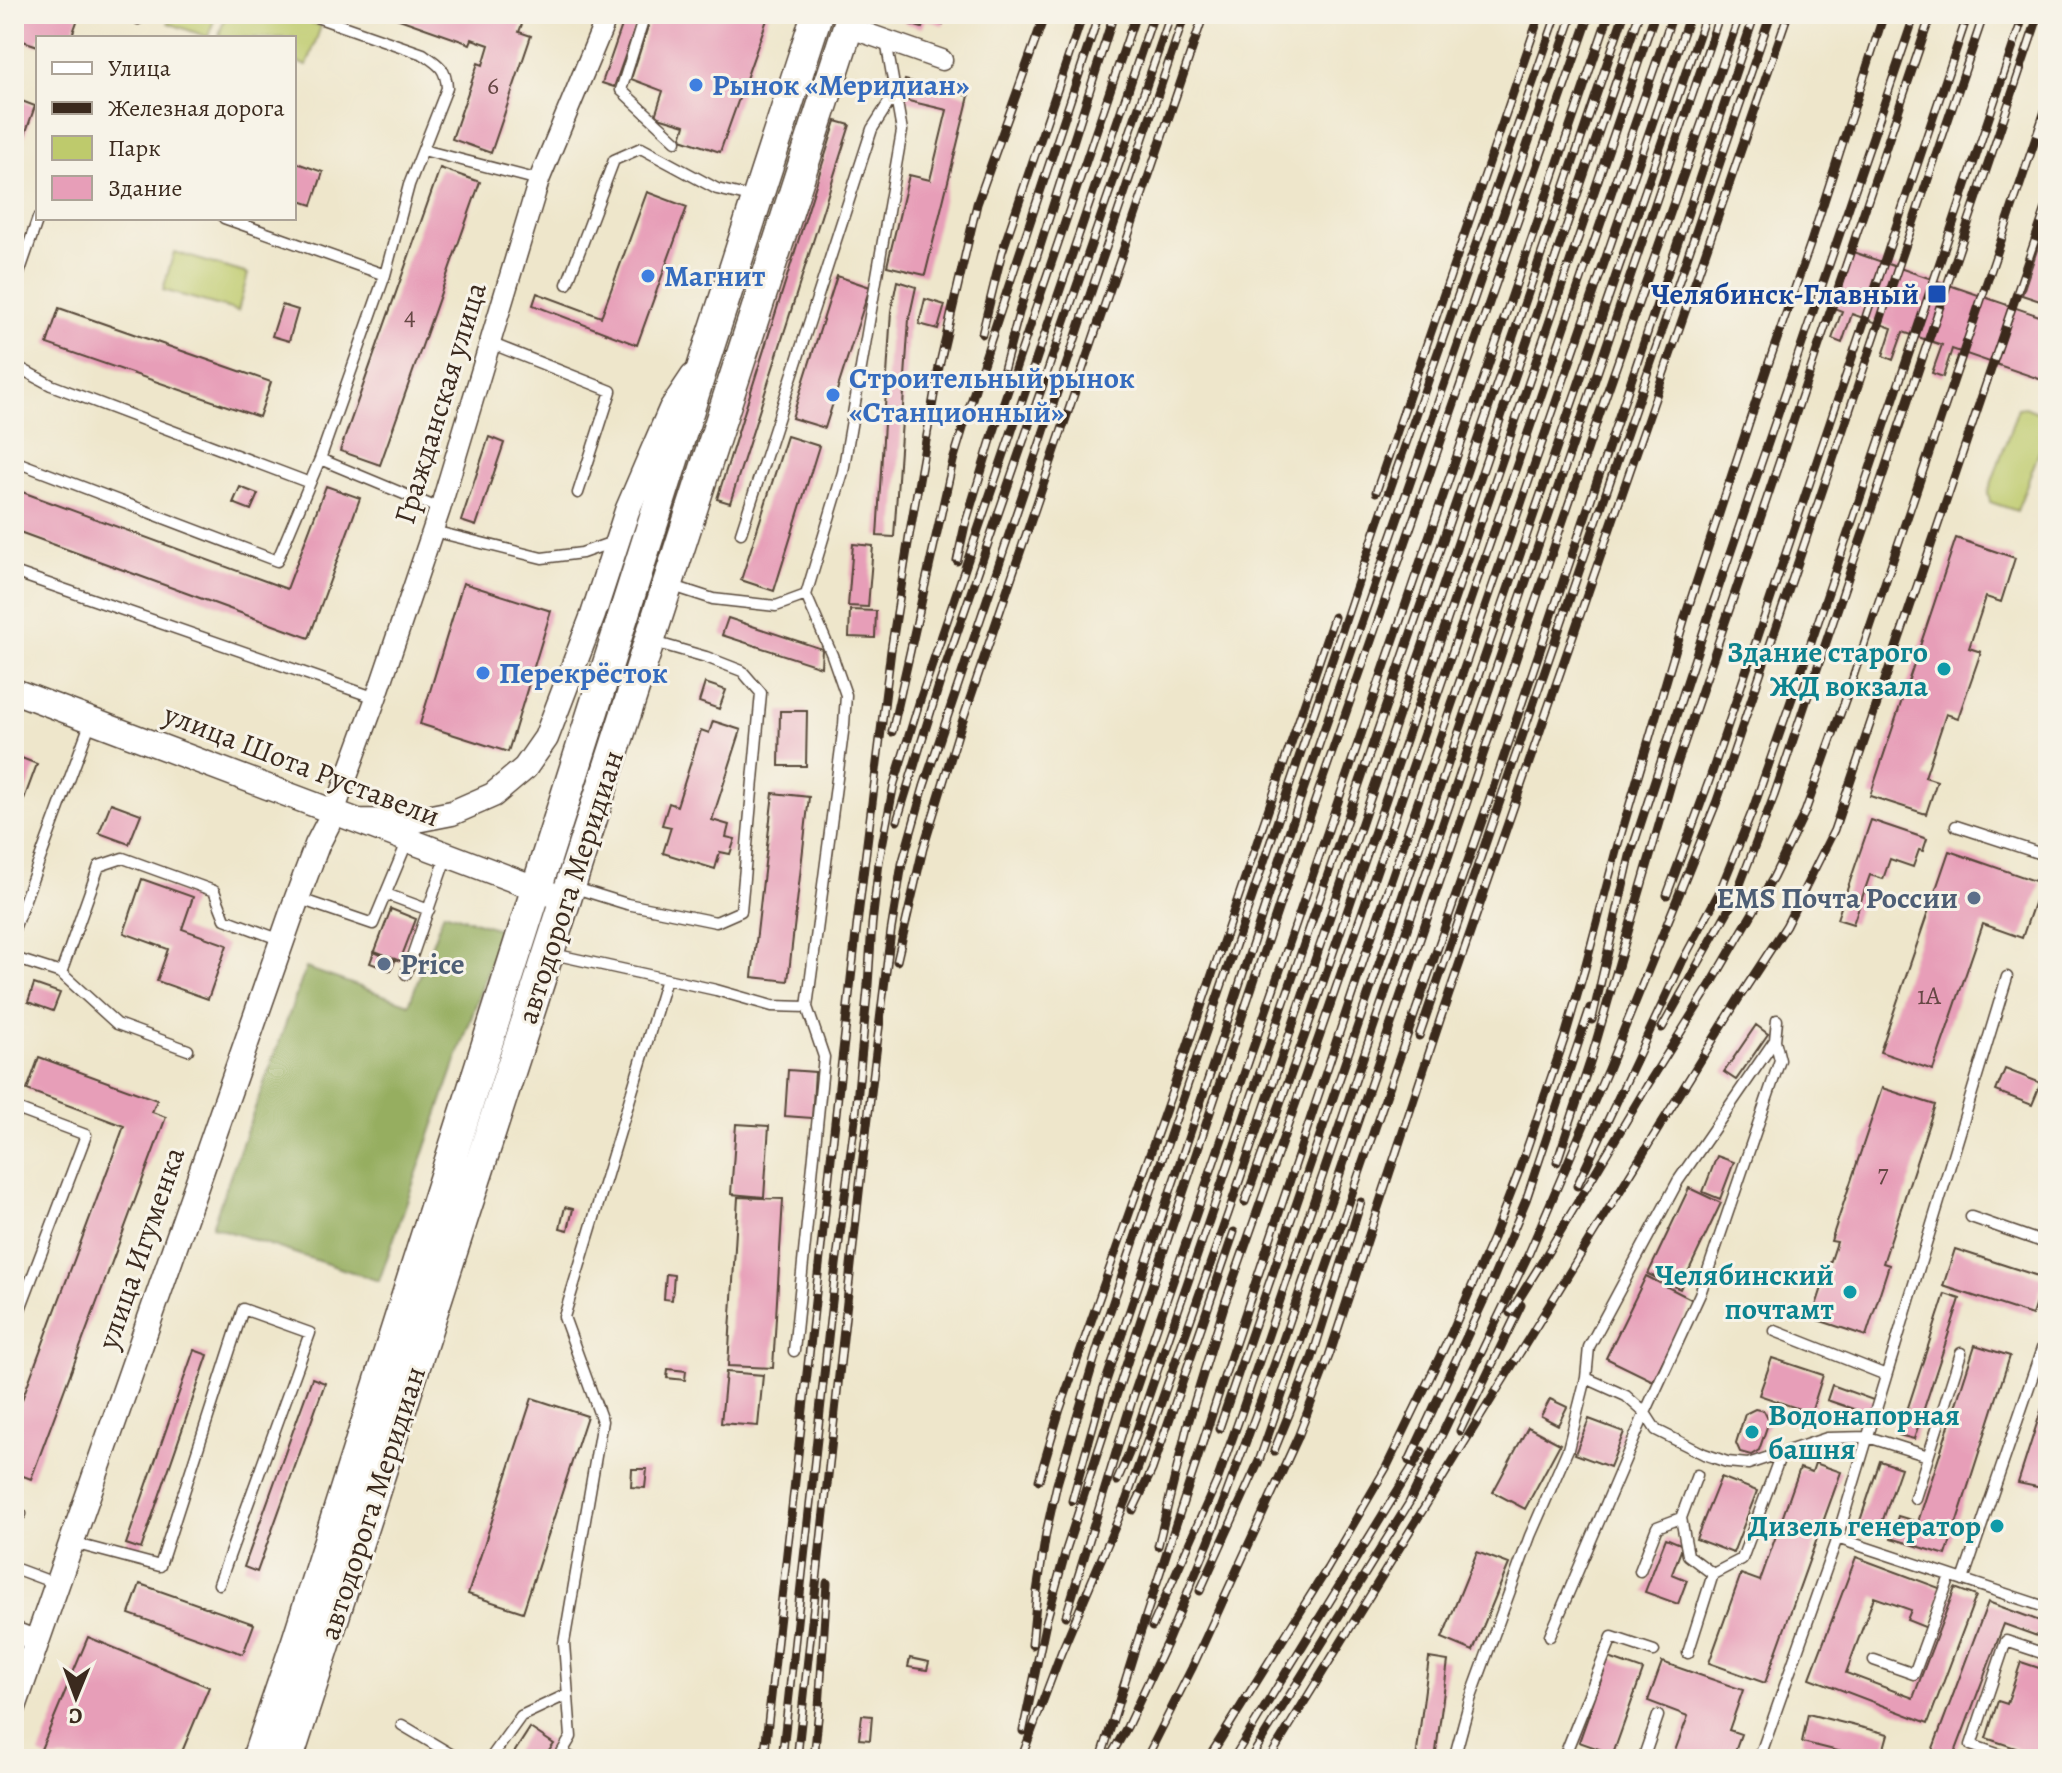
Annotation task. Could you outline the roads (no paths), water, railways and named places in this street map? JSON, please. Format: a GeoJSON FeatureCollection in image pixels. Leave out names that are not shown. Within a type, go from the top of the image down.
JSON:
{"type":"FeatureCollection","features":[{"type":"Feature","properties":{"kind":"main road","name":"автодорога Меридиан"},"geometry":{"type":"LineString","coordinates":[[257,1759],[817,14]]}},
{"type":"Feature","properties":{"kind":"main road","name":"автодорога Меридиан"},"geometry":{"type":"LineString","coordinates":[[288,1759],[850,21]]}},
{"type":"Feature","properties":{"kind":"street","name":"Гражданская улица"},"geometry":{"type":"LineString","coordinates":[[334,812],[433,531],[539,180],[608,14]]}},
{"type":"Feature","properties":{"kind":"street"},"geometry":{"type":"LineString","coordinates":[[850,21],[886,41],[942,60]]}},
{"type":"Feature","properties":{"kind":"street"},"geometry":{"type":"LineString","coordinates":[[358,821],[406,822],[452,813],[493,795],[525,768],[546,738],[593,615],[627,511],[671,409],[706,356]]}},
{"type":"Feature","properties":{"kind":"street","name":"улица Шота Руставели"},"geometry":{"type":"LineString","coordinates":[[14,691],[537,888],[568,893]]}},
{"type":"Feature","properties":{"kind":"street","name":"улица Игуменка"},"geometry":{"type":"LineString","coordinates":[[14,1707],[297,898],[317,845],[334,812]]}},
{"type":"Feature","properties":{"kind":"street"},"geometry":{"type":"LineString","coordinates":[[14,1632],[37,1641]]}},
{"type":"Feature","properties":{"kind":"lane"},"geometry":{"type":"LineString","coordinates":[[14,461],[277,561],[320,459],[385,275],[409,185],[447,88],[447,76],[439,65],[423,54],[308,14]]}},
{"type":"Feature","properties":{"kind":"lane"},"geometry":{"type":"LineString","coordinates":[[645,14],[621,90],[676,141]]}},
{"type":"Feature","properties":{"kind":"lane"},"geometry":{"type":"LineString","coordinates":[[794,1351],[824,1057],[807,1007],[846,695],[806,595],[843,472],[902,131],[886,41]]}},
{"type":"Feature","properties":{"kind":"lane"},"geometry":{"type":"LineString","coordinates":[[741,533],[872,129],[895,93]]}},
{"type":"Feature","properties":{"kind":"lane"},"geometry":{"type":"LineString","coordinates":[[567,284],[614,160],[627,154],[641,148],[717,189],[757,199]]}},
{"type":"Feature","properties":{"kind":"lane"},"geometry":{"type":"LineString","coordinates":[[423,150],[539,180]]}},
{"type":"Feature","properties":{"kind":"lane"},"geometry":{"type":"LineString","coordinates":[[14,288],[37,220]]}},
{"type":"Feature","properties":{"kind":"lane"},"geometry":{"type":"LineString","coordinates":[[230,220],[385,275]]}},
{"type":"Feature","properties":{"kind":"lane"},"geometry":{"type":"LineString","coordinates":[[490,343],[611,391],[578,493]]}},
{"type":"Feature","properties":{"kind":"lane"},"geometry":{"type":"LineString","coordinates":[[14,365],[51,385],[310,483]]}},
{"type":"Feature","properties":{"kind":"lane"},"geometry":{"type":"LineString","coordinates":[[320,459],[440,509]]}},
{"type":"Feature","properties":{"kind":"lane"},"geometry":{"type":"LineString","coordinates":[[433,531],[542,558],[582,553],[618,539]]}},
{"type":"Feature","properties":{"kind":"lane"},"geometry":{"type":"LineString","coordinates":[[14,572],[376,698]]}},
{"type":"Feature","properties":{"kind":"lane"},"geometry":{"type":"LineString","coordinates":[[668,584],[713,599],[776,606],[806,595]]}},
{"type":"Feature","properties":{"kind":"lane"},"geometry":{"type":"LineString","coordinates":[[568,893],[716,922],[741,911],[761,693],[742,671],[650,640]]}},
{"type":"Feature","properties":{"kind":"lane"},"geometry":{"type":"LineString","coordinates":[[14,929],[91,720]]}},
{"type":"Feature","properties":{"kind":"lane"},"geometry":{"type":"LineString","coordinates":[[1956,826],[2048,856]]}},
{"type":"Feature","properties":{"kind":"lane"},"geometry":{"type":"LineString","coordinates":[[297,898],[373,924],[408,839]]}},
{"type":"Feature","properties":{"kind":"lane"},"geometry":{"type":"LineString","coordinates":[[406,974],[447,854]]}},
{"type":"Feature","properties":{"kind":"lane"},"geometry":{"type":"LineString","coordinates":[[61,973],[99,866],[123,858],[214,891],[225,919],[283,940]]}},
{"type":"Feature","properties":{"kind":"lane"},"geometry":{"type":"LineString","coordinates":[[386,894],[429,910]]}},
{"type":"Feature","properties":{"kind":"lane"},"geometry":{"type":"LineString","coordinates":[[549,953],[716,990],[772,1006],[807,1007]]}},
{"type":"Feature","properties":{"kind":"lane"},"geometry":{"type":"LineString","coordinates":[[14,958],[61,973],[117,1024],[188,1050]]}},
{"type":"Feature","properties":{"kind":"lane"},"geometry":{"type":"LineString","coordinates":[[1759,1759],[1837,1538],[2007,977]]}},
{"type":"Feature","properties":{"kind":"lane"},"geometry":{"type":"LineString","coordinates":[[574,1759],[560,1756],[571,1737],[564,1643],[602,1421],[564,1317],[666,979]]}},
{"type":"Feature","properties":{"kind":"lane"},"geometry":{"type":"LineString","coordinates":[[1550,1636],[1645,1413],[1700,1294],[1780,1060],[1775,1040],[1777,1020]]}},
{"type":"Feature","properties":{"kind":"lane"},"geometry":{"type":"LineString","coordinates":[[1454,1759],[1470,1700],[1524,1550],[1568,1449],[1586,1378],[1589,1347],[1678,1181],[1775,1040]]}},
{"type":"Feature","properties":{"kind":"lane"},"geometry":{"type":"LineString","coordinates":[[14,1108],[86,1135],[14,1325]]}},
{"type":"Feature","properties":{"kind":"lane"},"geometry":{"type":"LineString","coordinates":[[1971,1217],[2048,1244]]}},
{"type":"Feature","properties":{"kind":"lane"},"geometry":{"type":"LineString","coordinates":[[71,1543],[160,1566],[243,1309],[310,1333],[219,1584]]}},
{"type":"Feature","properties":{"kind":"lane"},"geometry":{"type":"LineString","coordinates":[[1775,1331],[1886,1375]]}},
{"type":"Feature","properties":{"kind":"lane"},"geometry":{"type":"LineString","coordinates":[[1963,1580],[2048,1331]]}},
{"type":"Feature","properties":{"kind":"lane"},"geometry":{"type":"LineString","coordinates":[[1915,1498],[1961,1353]]}},
{"type":"Feature","properties":{"kind":"lane"},"geometry":{"type":"LineString","coordinates":[[1586,1378],[1626,1396],[1645,1413],[1656,1430],[1727,1462],[1748,1464],[1827,1438],[1868,1437],[1928,1456]]}},
{"type":"Feature","properties":{"kind":"lane"},"geometry":{"type":"LineString","coordinates":[[1688,1653],[1713,1574],[1742,1559],[1781,1454]]}},
{"type":"Feature","properties":{"kind":"lane"},"geometry":{"type":"LineString","coordinates":[[1697,1475],[1681,1518],[1688,1555],[1713,1574]]}},
{"type":"Feature","properties":{"kind":"lane"},"geometry":{"type":"LineString","coordinates":[[1640,1571],[1657,1527],[1681,1518]]}},
{"type":"Feature","properties":{"kind":"lane"},"geometry":{"type":"LineString","coordinates":[[1837,1538],[2048,1608]]}},
{"type":"Feature","properties":{"kind":"lane"},"geometry":{"type":"LineString","coordinates":[[14,1568],[57,1584]]}},
{"type":"Feature","properties":{"kind":"lane"},"geometry":{"type":"LineString","coordinates":[[1874,1660],[1914,1674],[1950,1576]]}},
{"type":"Feature","properties":{"kind":"lane"},"geometry":{"type":"LineString","coordinates":[[1568,1759],[1564,1757],[1612,1637],[1654,1651]]}},
{"type":"Feature","properties":{"kind":"lane"},"geometry":{"type":"LineString","coordinates":[[2006,1757],[1971,1745],[2006,1641],[2048,1655]]}},
{"type":"Feature","properties":{"kind":"lane"},"geometry":{"type":"LineString","coordinates":[[490,1759],[521,1716],[568,1694]]}},
{"type":"Feature","properties":{"kind":"lane"},"geometry":{"type":"LineString","coordinates":[[1643,1759],[1658,1716]]}},
{"type":"Feature","properties":{"kind":"lane"},"geometry":{"type":"LineString","coordinates":[[402,1725],[459,1759]]}},
{"type":"Feature","properties":{"kind":"railway"},"geometry":{"type":"LineString","coordinates":[[764,1759],[858,916],[891,650],[909,537],[939,367],[977,204],[1045,14]]}},
{"type":"Feature","properties":{"kind":"railway"},"geometry":{"type":"LineString","coordinates":[[982,334],[1002,252],[1083,14]]}},
{"type":"Feature","properties":{"kind":"railway"},"geometry":{"type":"LineString","coordinates":[[892,732],[953,461],[1099,14]]}},
{"type":"Feature","properties":{"kind":"railway"},"geometry":{"type":"LineString","coordinates":[[1004,369],[1020,309],[1114,14]]}},
{"type":"Feature","properties":{"kind":"railway"},"geometry":{"type":"LineString","coordinates":[[957,561],[991,440],[1136,14]]}},
{"type":"Feature","properties":{"kind":"railway"},"geometry":{"type":"LineString","coordinates":[[782,1759],[836,1265],[856,1112],[879,862],[894,784],[1154,14]]}},
{"type":"Feature","properties":{"kind":"railway"},"geometry":{"type":"LineString","coordinates":[[897,821],[940,682],[1171,14]]}},
{"type":"Feature","properties":{"kind":"railway"},"geometry":{"type":"LineString","coordinates":[[797,1759],[861,1174],[902,864],[924,786],[1185,14]]}},
{"type":"Feature","properties":{"kind":"railway"},"geometry":{"type":"LineString","coordinates":[[897,961],[923,849],[958,734],[1204,14]]}},
{"type":"Feature","properties":{"kind":"railway"},"geometry":{"type":"LineString","coordinates":[[1376,492],[1540,14]]}},
{"type":"Feature","properties":{"kind":"railway"},"geometry":{"type":"LineString","coordinates":[[1032,1645],[1046,1533],[1057,1484],[1101,1337],[1379,520],[1557,14]]}},
{"type":"Feature","properties":{"kind":"railway"},"geometry":{"type":"LineString","coordinates":[[1072,1501],[1103,1390],[1299,802],[1573,14]]}},
{"type":"Feature","properties":{"kind":"railway"},"geometry":{"type":"LineString","coordinates":[[1023,1731],[1045,1626],[1066,1550],[1146,1304],[1292,867],[1590,14]]}},
{"type":"Feature","properties":{"kind":"railway"},"geometry":{"type":"LineString","coordinates":[[1066,1616],[1134,1394],[1609,14]]}},
{"type":"Feature","properties":{"kind":"railway"},"geometry":{"type":"LineString","coordinates":[[1117,1481],[1624,14]]}},
{"type":"Feature","properties":{"kind":"railway"},"geometry":{"type":"LineString","coordinates":[[1021,1759],[1061,1653],[1126,1501],[1228,1214],[1639,14]]}},
{"type":"Feature","properties":{"kind":"railway"},"geometry":{"type":"LineString","coordinates":[[1245,1202],[1655,14]]}},
{"type":"Feature","properties":{"kind":"railway"},"geometry":{"type":"LineString","coordinates":[[1158,1546],[1188,1423],[1225,1303],[1673,14]]}},
{"type":"Feature","properties":{"kind":"railway"},"geometry":{"type":"LineString","coordinates":[[1102,1755],[1370,941],[1690,14]]}},
{"type":"Feature","properties":{"kind":"railway"},"geometry":{"type":"LineString","coordinates":[[1219,1429],[1706,14]]}},
{"type":"Feature","properties":{"kind":"railway"},"geometry":{"type":"LineString","coordinates":[[1152,1627],[1217,1481],[1241,1414],[1720,14]]}},
{"type":"Feature","properties":{"kind":"railway"},"geometry":{"type":"LineString","coordinates":[[1109,1759],[1167,1642],[1209,1541],[1279,1352],[1596,424],[1740,14]]}},
{"type":"Feature","properties":{"kind":"railway"},"geometry":{"type":"LineString","coordinates":[[1200,1591],[1259,1461],[1493,789],[1755,14]]}},
{"type":"Feature","properties":{"kind":"railway"},"geometry":{"type":"LineString","coordinates":[[1419,1036],[1771,14]]}},
{"type":"Feature","properties":{"kind":"railway"},"geometry":{"type":"LineString","coordinates":[[1146,1759],[1192,1668],[1298,1437],[1329,1356],[1441,1017],[1788,14]]}},
{"type":"Feature","properties":{"kind":"railway"},"geometry":{"type":"LineString","coordinates":[[1208,1759],[1386,1468],[1451,1334],[1518,1174],[1564,1040],[1686,614],[1884,14]]}},
{"type":"Feature","properties":{"kind":"railway"},"geometry":{"type":"LineString","coordinates":[[1592,1020],[1630,856],[1708,618],[1915,14]]}},
{"type":"Feature","properties":{"kind":"railway"},"geometry":{"type":"LineString","coordinates":[[1557,1162],[1592,1056],[1675,770],[1931,14]]}},
{"type":"Feature","properties":{"kind":"railway"},"geometry":{"type":"LineString","coordinates":[[1667,895],[1709,781],[1968,14]]}},
{"type":"Feature","properties":{"kind":"railway"},"geometry":{"type":"LineString","coordinates":[[1250,1759],[1409,1503],[1529,1253],[1608,1069],[1717,801],[1984,14]]}},
{"type":"Feature","properties":{"kind":"railway"},"geometry":{"type":"LineString","coordinates":[[1577,1186],[1682,962],[1720,891],[1752,812],[2024,14]]}},
{"type":"Feature","properties":{"kind":"railway"},"geometry":{"type":"LineString","coordinates":[[1662,1028],[1734,900],[1774,796],[2039,14]]}},
{"type":"Feature","properties":{"kind":"railway"},"geometry":{"type":"LineString","coordinates":[[1510,1313],[1713,981],[1773,878],[1805,812],[2048,102]]}},
{"type":"Feature","properties":{"kind":"railway"},"geometry":{"type":"LineString","coordinates":[[1269,1759],[1786,926],[1834,830],[2048,202]]}},
{"type":"Feature","properties":{"kind":"railway"},"geometry":{"type":"LineString","coordinates":[[1039,1480],[1060,1409],[1334,617]]}},
{"type":"Feature","properties":{"kind":"railway"},"geometry":{"type":"LineString","coordinates":[[1409,1461],[1487,1293],[1526,1200],[1590,1008]]}},
{"type":"Feature","properties":{"kind":"railway"},"geometry":{"type":"LineString","coordinates":[[1274,1451],[1312,1358],[1361,1202]]}},
{"type":"Feature","properties":{"kind":"railway"},"geometry":{"type":"LineString","coordinates":[[1133,1510],[1152,1470],[1234,1232]]}},
{"type":"Feature","properties":{"kind":"railway"},"geometry":{"type":"LineString","coordinates":[[1460,1431],[1521,1305]]}},
{"type":"Feature","properties":{"kind":"railway"},"geometry":{"type":"LineString","coordinates":[[1233,1759],[1422,1451]]}},
{"type":"Feature","properties":{"kind":"railway"},"geometry":{"type":"LineString","coordinates":[[814,1759],[827,1583]]}},
{"type":"Feature","properties":{"kind":"place","name":"Рынок «Меридиан»"},"geometry":{"type":"Point","coordinates":[696,85]}},
{"type":"Feature","properties":{"kind":"place","name":"Магнит"},"geometry":{"type":"Point","coordinates":[648,276]}},
{"type":"Feature","properties":{"kind":"place","name":"Челябинск-Главный"},"geometry":{"type":"Point","coordinates":[1937,294]}},
{"type":"Feature","properties":{"kind":"place","name":"Строительный рынок «Станционный»"},"geometry":{"type":"Point","coordinates":[833,395]}},
{"type":"Feature","properties":{"kind":"place","name":"Здание старого ЖД вокзала"},"geometry":{"type":"Point","coordinates":[1944,669]}},
{"type":"Feature","properties":{"kind":"place","name":"Перекрёсток"},"geometry":{"type":"Point","coordinates":[483,673]}},
{"type":"Feature","properties":{"kind":"place","name":"EMS Почта России"},"geometry":{"type":"Point","coordinates":[1974,898]}},
{"type":"Feature","properties":{"kind":"place","name":"Price"},"geometry":{"type":"Point","coordinates":[384,964]}},
{"type":"Feature","properties":{"kind":"place","name":"Челябинский почтамт"},"geometry":{"type":"Point","coordinates":[1850,1292]}},
{"type":"Feature","properties":{"kind":"place","name":"Водонапорная башня"},"geometry":{"type":"Point","coordinates":[1752,1432]}},
{"type":"Feature","properties":{"kind":"place","name":"Дизель генератор"},"geometry":{"type":"Point","coordinates":[1997,1526]}}]}
